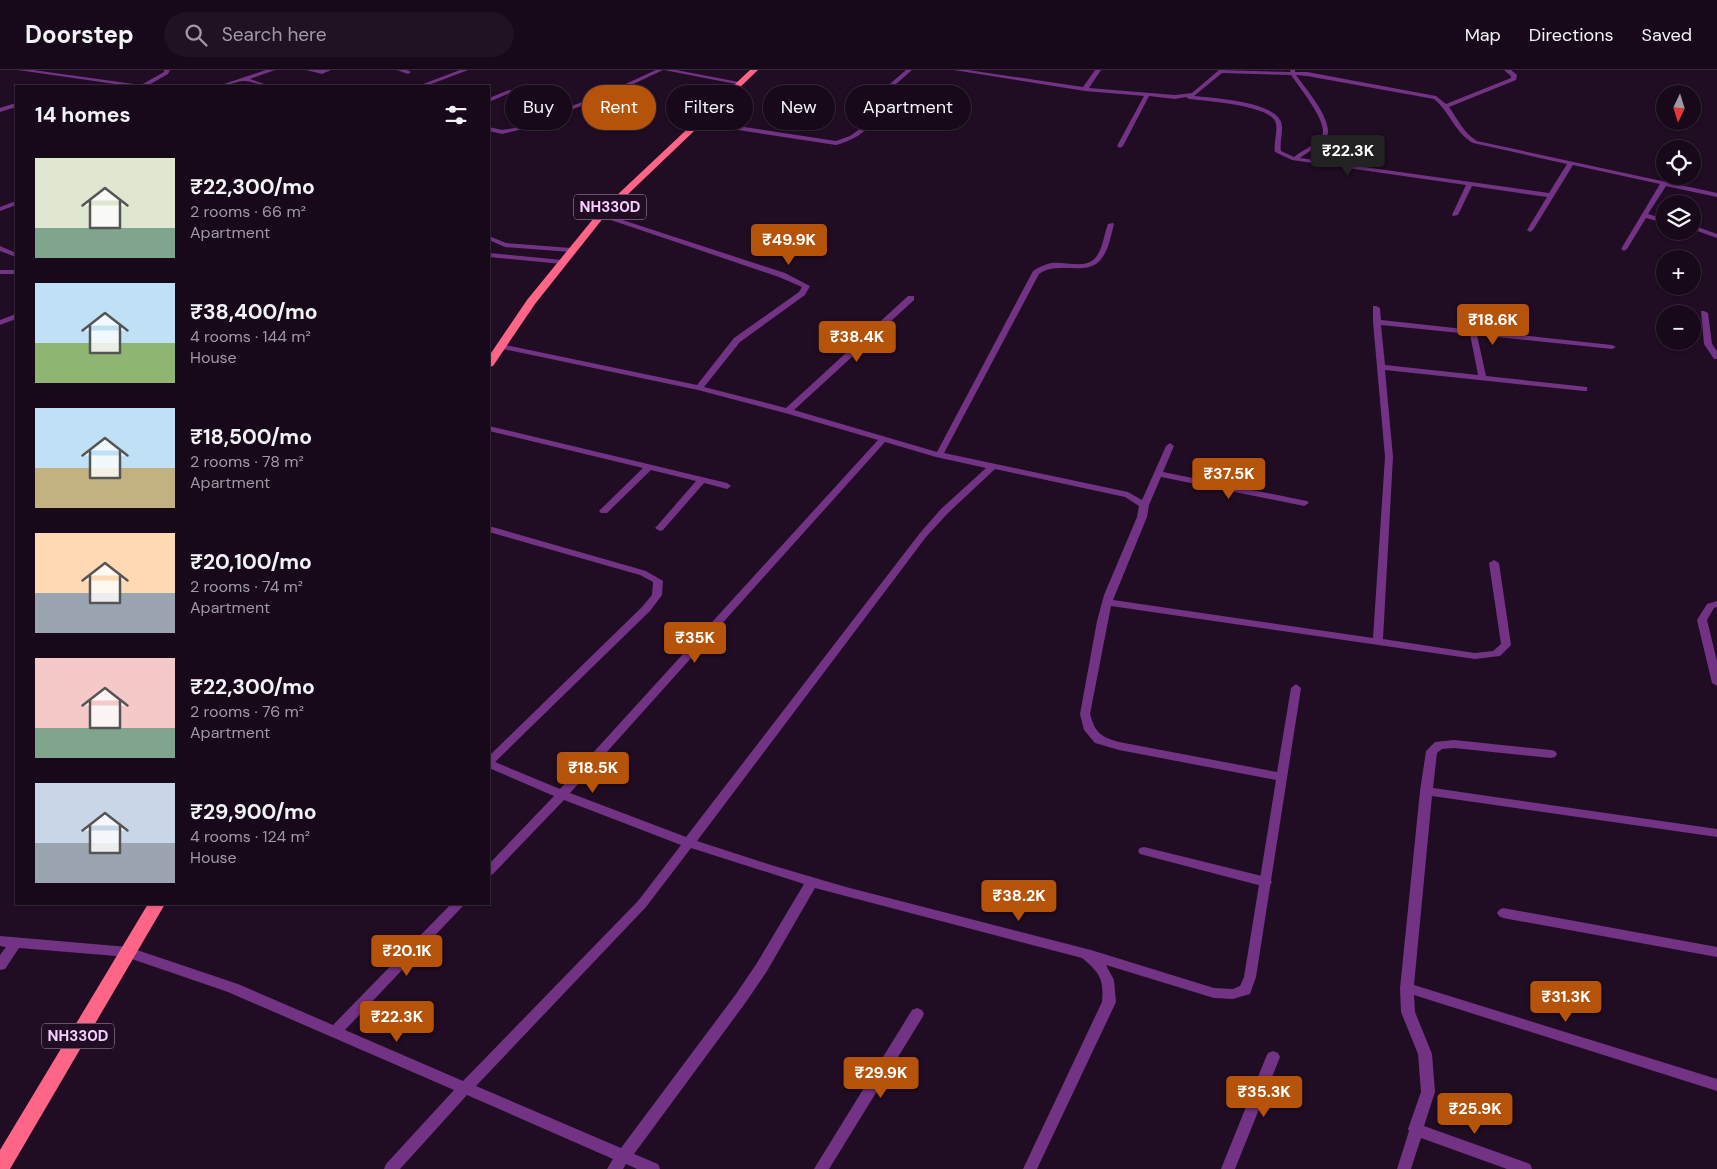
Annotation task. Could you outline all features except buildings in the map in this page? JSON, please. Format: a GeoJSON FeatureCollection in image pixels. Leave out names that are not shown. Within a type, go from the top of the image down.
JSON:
{"type":"FeatureCollection","features":[{"type":"Feature","properties":{"kind":"highway","name":"NH330D"},"geometry":{"type":"LineString","coordinates":[[741,83],[754,70]]}},
{"type":"Feature","properties":{"kind":"highway","name":"NH330D"},"geometry":{"type":"LineString","coordinates":[[490,362],[531,302],[601,215],[691,130]]}},
{"type":"Feature","properties":{"kind":"highway","name":"NH330D"},"geometry":{"type":"LineString","coordinates":[[0,1168],[156,905]]}},
{"type":"Feature","properties":{"kind":"street"},"geometry":{"type":"LineString","coordinates":[[21,70],[134,85]]}},
{"type":"Feature","properties":{"kind":"street"},"geometry":{"type":"LineString","coordinates":[[144,85],[162,76],[166,73],[166,70]]}},
{"type":"Feature","properties":{"kind":"street"},"geometry":{"type":"LineString","coordinates":[[224,85],[272,70]]}},
{"type":"Feature","properties":{"kind":"street"},"geometry":{"type":"LineString","coordinates":[[309,70],[322,72],[328,70]]}},
{"type":"Feature","properties":{"kind":"street"},"geometry":{"type":"LineString","coordinates":[[400,70],[408,72]]}},
{"type":"Feature","properties":{"kind":"street"},"geometry":{"type":"LineString","coordinates":[[424,85],[465,70]]}},
{"type":"Feature","properties":{"kind":"street"},"geometry":{"type":"LineString","coordinates":[[490,129],[502,132],[517,129],[610,93],[660,70]]}},
{"type":"Feature","properties":{"kind":"street"},"geometry":{"type":"LineString","coordinates":[[667,70],[741,83]]}},
{"type":"Feature","properties":{"kind":"street"},"geometry":{"type":"LineString","coordinates":[[892,85],[909,70]]}},
{"type":"Feature","properties":{"kind":"street"},"geometry":{"type":"LineString","coordinates":[[957,70],[1085,89],[1147,95],[1186,96],[1252,106],[1276,116],[1279,122],[1278,152],[1294,158],[1550,195]]}},
{"type":"Feature","properties":{"kind":"street"},"geometry":{"type":"LineString","coordinates":[[1085,89],[1098,70]]}},
{"type":"Feature","properties":{"kind":"street"},"geometry":{"type":"LineString","coordinates":[[1447,106],[1514,79],[1514,75],[1507,70]]}},
{"type":"Feature","properties":{"kind":"street"},"geometry":{"type":"LineString","coordinates":[[1186,96],[1199,92],[1221,71],[1293,71],[1422,94],[1436,98],[1447,106],[1461,133],[1466,138],[1475,142],[1656,181]]}},
{"type":"Feature","properties":{"kind":"street"},"geometry":{"type":"LineString","coordinates":[[1293,71],[1323,118],[1326,133],[1322,139],[1294,158]]}},
{"type":"Feature","properties":{"kind":"street"},"geometry":{"type":"LineString","coordinates":[[245,79],[264,85]]}},
{"type":"Feature","properties":{"kind":"street"},"geometry":{"type":"LineString","coordinates":[[490,100],[505,93]]}},
{"type":"Feature","properties":{"kind":"street"},"geometry":{"type":"LineString","coordinates":[[1120,146],[1147,95]]}},
{"type":"Feature","properties":{"kind":"street"},"geometry":{"type":"LineString","coordinates":[[0,110],[15,105]]}},
{"type":"Feature","properties":{"kind":"street"},"geometry":{"type":"LineString","coordinates":[[751,130],[836,143],[856,137],[864,130]]}},
{"type":"Feature","properties":{"kind":"street"},"geometry":{"type":"LineString","coordinates":[[1530,230],[1571,163]]}},
{"type":"Feature","properties":{"kind":"street"},"geometry":{"type":"LineString","coordinates":[[1455,215],[1470,184]]}},
{"type":"Feature","properties":{"kind":"street"},"geometry":{"type":"LineString","coordinates":[[1624,249],[1663,185]]}},
{"type":"Feature","properties":{"kind":"street"},"geometry":{"type":"LineString","coordinates":[[1673,185],[1717,195]]}},
{"type":"Feature","properties":{"kind":"street"},"geometry":{"type":"LineString","coordinates":[[0,209],[15,203]]}},
{"type":"Feature","properties":{"kind":"street"},"geometry":{"type":"LineString","coordinates":[[601,215],[782,275],[806,286],[802,293],[737,340],[699,388]]}},
{"type":"Feature","properties":{"kind":"street"},"geometry":{"type":"LineString","coordinates":[[1644,215],[1656,218]]}},
{"type":"Feature","properties":{"kind":"street"},"geometry":{"type":"LineString","coordinates":[[939,455],[1036,273],[1041,267],[1051,265],[1082,266],[1094,263],[1099,258],[1111,224]]}},
{"type":"Feature","properties":{"kind":"street"},"geometry":{"type":"LineString","coordinates":[[1701,231],[1717,236]]}},
{"type":"Feature","properties":{"kind":"street"},"geometry":{"type":"LineString","coordinates":[[490,238],[505,245],[571,250]]}},
{"type":"Feature","properties":{"kind":"street"},"geometry":{"type":"LineString","coordinates":[[0,248],[15,255]]}},
{"type":"Feature","properties":{"kind":"street"},"geometry":{"type":"LineString","coordinates":[[490,255],[562,262]]}},
{"type":"Feature","properties":{"kind":"street"},"geometry":{"type":"LineString","coordinates":[[0,272],[15,272]]}},
{"type":"Feature","properties":{"kind":"street"},"geometry":{"type":"LineString","coordinates":[[788,411],[911,298]]}},
{"type":"Feature","properties":{"kind":"street"},"geometry":{"type":"LineString","coordinates":[[1376,308],[1389,458],[1378,642]]}},
{"type":"Feature","properties":{"kind":"street"},"geometry":{"type":"LineString","coordinates":[[1704,313],[1708,344],[1717,357]]}},
{"type":"Feature","properties":{"kind":"street"},"geometry":{"type":"LineString","coordinates":[[0,323],[15,316]]}},
{"type":"Feature","properties":{"kind":"street"},"geometry":{"type":"LineString","coordinates":[[1377,322],[1612,347]]}},
{"type":"Feature","properties":{"kind":"street"},"geometry":{"type":"LineString","coordinates":[[1472,332],[1482,377]]}},
{"type":"Feature","properties":{"kind":"street"},"geometry":{"type":"LineString","coordinates":[[501,346],[699,388],[788,411],[939,455],[1128,495],[1144,505]]}},
{"type":"Feature","properties":{"kind":"street"},"geometry":{"type":"LineString","coordinates":[[1381,367],[1584,390]]}},
{"type":"Feature","properties":{"kind":"street"},"geometry":{"type":"LineString","coordinates":[[490,429],[728,486]]}},
{"type":"Feature","properties":{"kind":"street"},"geometry":{"type":"LineString","coordinates":[[490,871],[561,796],[883,439]]}},
{"type":"Feature","properties":{"kind":"street"},"geometry":{"type":"LineString","coordinates":[[1170,446],[1144,505],[1142,517],[1102,621],[1085,714],[1089,730],[1099,740],[1119,746],[1282,777]]}},
{"type":"Feature","properties":{"kind":"street"},"geometry":{"type":"LineString","coordinates":[[604,511],[649,467]]}},
{"type":"Feature","properties":{"kind":"street"},"geometry":{"type":"LineString","coordinates":[[391,1169],[465,1088],[642,904],[815,680],[904,562],[914,545],[944,511],[992,467]]}},
{"type":"Feature","properties":{"kind":"street"},"geometry":{"type":"LineString","coordinates":[[1157,474],[1304,503]]}},
{"type":"Feature","properties":{"kind":"street"},"geometry":{"type":"LineString","coordinates":[[660,528],[702,480]]}},
{"type":"Feature","properties":{"kind":"street"},"geometry":{"type":"LineString","coordinates":[[490,529],[643,573],[658,581],[657,595],[646,608],[490,762]]}},
{"type":"Feature","properties":{"kind":"street"},"geometry":{"type":"LineString","coordinates":[[1108,602],[1475,656],[1496,654],[1506,645],[1494,563]]}},
{"type":"Feature","properties":{"kind":"street"},"geometry":{"type":"LineString","coordinates":[[1716,678],[1702,620],[1710,606],[1717,604]]}},
{"type":"Feature","properties":{"kind":"street"},"geometry":{"type":"LineString","coordinates":[[490,763],[561,796],[688,844],[812,882],[1086,954],[1214,992],[1233,994],[1244,990],[1250,977],[1296,688]]}},
{"type":"Feature","properties":{"kind":"street"},"geometry":{"type":"LineString","coordinates":[[1404,1169],[1428,1092],[1425,1054],[1408,1012],[1407,988],[1426,791],[1432,752],[1439,745],[1454,744],[1551,754]]}},
{"type":"Feature","properties":{"kind":"street"},"geometry":{"type":"LineString","coordinates":[[1426,791],[1717,833]]}},
{"type":"Feature","properties":{"kind":"street"},"geometry":{"type":"LineString","coordinates":[[1144,851],[1266,882]]}},
{"type":"Feature","properties":{"kind":"street"},"geometry":{"type":"LineString","coordinates":[[614,1169],[742,998],[812,882]]}},
{"type":"Feature","properties":{"kind":"street"},"geometry":{"type":"LineString","coordinates":[[336,1031],[457,905]]}},
{"type":"Feature","properties":{"kind":"street"},"geometry":{"type":"LineString","coordinates":[[1503,912],[1717,952]]}},
{"type":"Feature","properties":{"kind":"street"},"geometry":{"type":"LineString","coordinates":[[0,941],[128,952],[233,988],[653,1169]]}},
{"type":"Feature","properties":{"kind":"street"},"geometry":{"type":"LineString","coordinates":[[0,965],[16,942]]}},
{"type":"Feature","properties":{"kind":"street"},"geometry":{"type":"LineString","coordinates":[[1030,1169],[1109,1002],[1110,985],[1104,968],[1086,954]]}},
{"type":"Feature","properties":{"kind":"street"},"geometry":{"type":"LineString","coordinates":[[1407,988],[1717,1085]]}},
{"type":"Feature","properties":{"kind":"street"},"geometry":{"type":"LineString","coordinates":[[821,1169],[917,1014]]}},
{"type":"Feature","properties":{"kind":"street"},"geometry":{"type":"LineString","coordinates":[[1228,1169],[1273,1057]]}},
{"type":"Feature","properties":{"kind":"street"},"geometry":{"type":"LineString","coordinates":[[1415,1129],[1525,1169]]}}]}
